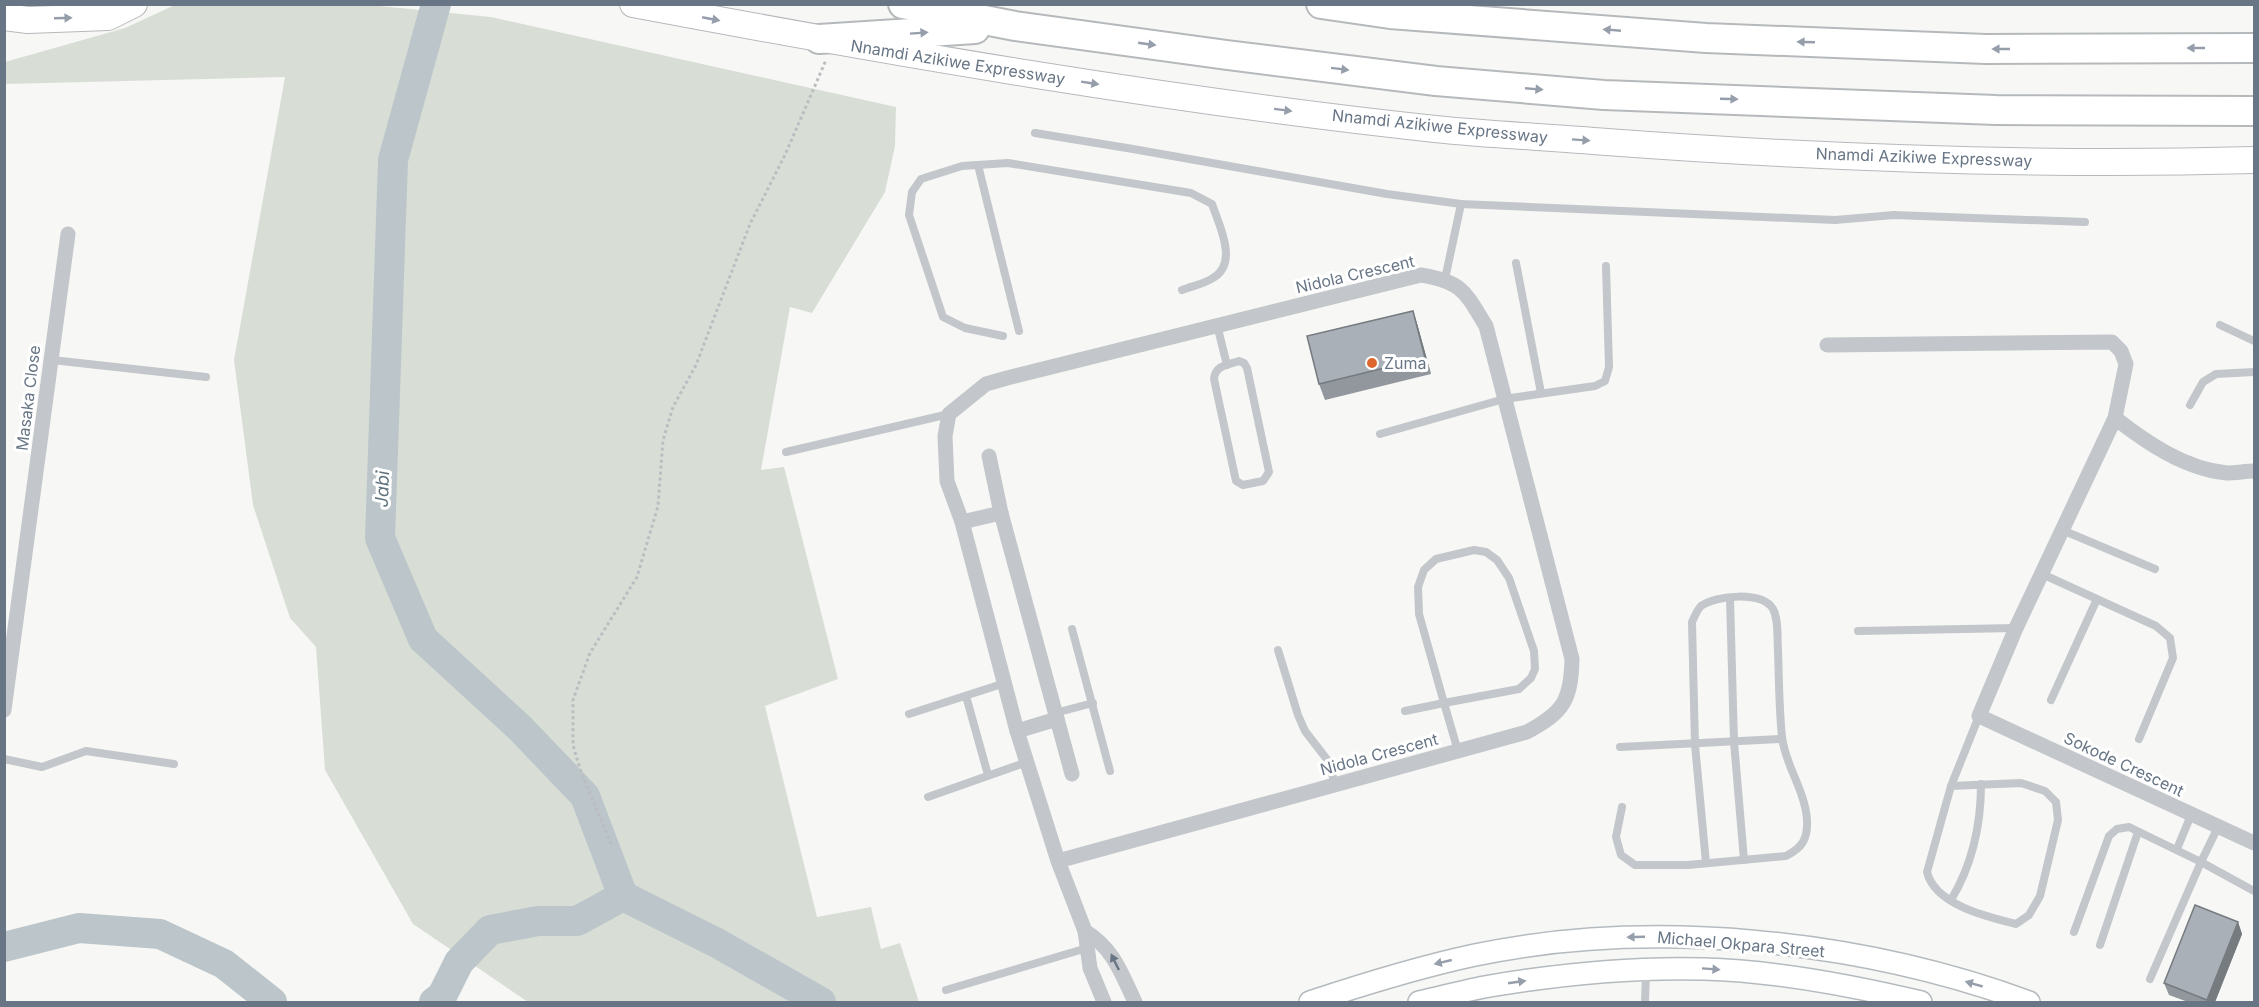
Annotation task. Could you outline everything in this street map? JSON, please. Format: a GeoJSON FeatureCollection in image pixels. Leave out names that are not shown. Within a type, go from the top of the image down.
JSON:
{"type":"FeatureCollection","features":[{"type":"Feature","properties":{"kind":"highway"},"geometry":{"type":"LineString","coordinates":[[4,17],[28,20],[108,17],[134,4]]}},
{"type":"Feature","properties":{"kind":"highway","name":"Nnamdi Azikiwe Expressway"},"geometry":{"type":"LineString","coordinates":[[633,4],[827,41],[1171,96],[1437,129],[1710,149],[1993,161],[2254,160]]}},
{"type":"Feature","properties":{"kind":"highway"},"geometry":{"type":"LineString","coordinates":[[903,4],[1016,26],[1436,81],[1604,95],[1996,110],[2254,111]]}},
{"type":"Feature","properties":{"kind":"highway"},"geometry":{"type":"LineString","coordinates":[[1321,4],[1706,38],[1986,49],[2254,48]]}},
{"type":"Feature","properties":{"kind":"highway"},"geometry":{"type":"LineString","coordinates":[[827,41],[1016,26]]}},
{"type":"Feature","properties":{"kind":"main road","name":"Michael Okpara Street"},"geometry":{"type":"LineString","coordinates":[[1310,1002],[1361,985],[1477,954],[1588,939],[1643,937],[1698,938],[1831,951],[1939,974],[2029,1002]]}},
{"type":"Feature","properties":{"kind":"main road","name":"Michael Okpara Street"},"geometry":{"type":"LineString","coordinates":[[1419,1002],[1488,986],[1549,977],[1646,969],[1707,969],[1764,974],[1865,988],[1921,1002]]}},
{"type":"Feature","properties":{"kind":"street","name":"Masaka Close"},"geometry":{"type":"LineString","coordinates":[[4,710],[68,234]]}},
{"type":"Feature","properties":{"kind":"street","name":"Nidola Crescent"},"geometry":{"type":"LineString","coordinates":[[949,414],[986,384],[1421,275],[1445,279],[1465,290],[1486,326],[1572,659],[1571,686],[1564,704],[1543,723],[1527,732],[1058,861]]}},
{"type":"Feature","properties":{"kind":"street"},"geometry":{"type":"LineString","coordinates":[[1827,345],[2112,342],[2121,351],[2126,364],[2115,418],[2016,627],[1979,716]]}},
{"type":"Feature","properties":{"kind":"street"},"geometry":{"type":"LineString","coordinates":[[949,414],[945,436],[947,481],[962,522],[1017,731],[1058,861],[1085,931],[1090,968],[1104,1002]]}},
{"type":"Feature","properties":{"kind":"street"},"geometry":{"type":"LineString","coordinates":[[2115,418],[2145,441],[2189,464],[2226,472],[2254,471]]}},
{"type":"Feature","properties":{"kind":"street"},"geometry":{"type":"LineString","coordinates":[[989,456],[1001,513],[1072,774]]}},
{"type":"Feature","properties":{"kind":"street"},"geometry":{"type":"LineString","coordinates":[[962,522],[1001,513]]}},
{"type":"Feature","properties":{"kind":"street"},"geometry":{"type":"LineString","coordinates":[[1017,731],[1056,716]]}},
{"type":"Feature","properties":{"kind":"street","name":"Sokode Crescent"},"geometry":{"type":"LineString","coordinates":[[1979,716],[2254,843]]}},
{"type":"Feature","properties":{"kind":"street"},"geometry":{"type":"LineString","coordinates":[[1085,931],[1099,939],[1110,951],[1135,1002]]}},
{"type":"Feature","properties":{"kind":"lane"},"geometry":{"type":"LineString","coordinates":[[1035,134],[1387,194],[1461,204],[1835,220],[1894,215],[2085,222]]}},
{"type":"Feature","properties":{"kind":"lane"},"geometry":{"type":"LineString","coordinates":[[1003,336],[965,328],[943,317],[909,215],[912,192],[921,180],[962,166],[1008,163],[1191,193],[1212,204],[1226,244],[1225,266],[1215,278],[1182,290]]}},
{"type":"Feature","properties":{"kind":"lane"},"geometry":{"type":"LineString","coordinates":[[978,165],[1019,331]]}},
{"type":"Feature","properties":{"kind":"lane"},"geometry":{"type":"LineString","coordinates":[[1445,279],[1461,204]]}},
{"type":"Feature","properties":{"kind":"lane"},"geometry":{"type":"LineString","coordinates":[[1516,263],[1541,393]]}},
{"type":"Feature","properties":{"kind":"lane"},"geometry":{"type":"LineString","coordinates":[[1380,434],[1504,399],[1595,386],[1605,381],[1609,367],[1606,266]]}},
{"type":"Feature","properties":{"kind":"lane"},"geometry":{"type":"LineString","coordinates":[[1217,325],[1227,365]]}},
{"type":"Feature","properties":{"kind":"lane"},"geometry":{"type":"LineString","coordinates":[[2220,325],[2254,342]]}},
{"type":"Feature","properties":{"kind":"lane"},"geometry":{"type":"LineString","coordinates":[[51,360],[206,377]]}},
{"type":"Feature","properties":{"kind":"lane"},"geometry":{"type":"LineString","coordinates":[[1239,362],[1244,363],[1247,368],[1269,472],[1263,481],[1243,485],[1236,481],[1214,379],[1215,372],[1227,365],[1239,362]]}},
{"type":"Feature","properties":{"kind":"lane"},"geometry":{"type":"LineString","coordinates":[[2190,405],[2203,382],[2216,374],[2254,372]]}},
{"type":"Feature","properties":{"kind":"lane"},"geometry":{"type":"LineString","coordinates":[[786,452],[949,414]]}},
{"type":"Feature","properties":{"kind":"lane"},"geometry":{"type":"LineString","coordinates":[[2062,530],[2155,569]]}},
{"type":"Feature","properties":{"kind":"lane"},"geometry":{"type":"LineString","coordinates":[[1405,711],[1444,703],[1519,689],[1531,678],[1535,669],[1534,651],[1509,578],[1497,560],[1486,552],[1474,550],[1436,558],[1424,570],[1418,587],[1419,614],[1444,703],[1458,751]]}},
{"type":"Feature","properties":{"kind":"lane"},"geometry":{"type":"LineString","coordinates":[[2042,574],[2156,626],[2170,638],[2174,658],[2139,739]]}},
{"type":"Feature","properties":{"kind":"lane"},"geometry":{"type":"LineString","coordinates":[[1622,807],[1616,837],[1621,855],[1635,865],[1706,863],[1786,856],[1799,849],[1805,838],[1807,820],[1800,787],[1782,739],[1777,632],[1774,612],[1769,604],[1754,597],[1712,600],[1699,607],[1692,622],[1695,745],[1706,863]]}},
{"type":"Feature","properties":{"kind":"lane"},"geometry":{"type":"LineString","coordinates":[[1730,598],[1734,742],[1744,860]]}},
{"type":"Feature","properties":{"kind":"lane"},"geometry":{"type":"LineString","coordinates":[[2051,700],[2097,599]]}},
{"type":"Feature","properties":{"kind":"lane"},"geometry":{"type":"LineString","coordinates":[[1858,631],[2016,627]]}},
{"type":"Feature","properties":{"kind":"lane"},"geometry":{"type":"LineString","coordinates":[[1072,629],[1110,771]]}},
{"type":"Feature","properties":{"kind":"lane"},"geometry":{"type":"LineString","coordinates":[[1278,650],[1298,715],[1305,731],[1329,762],[1335,785]]}},
{"type":"Feature","properties":{"kind":"lane"},"geometry":{"type":"LineString","coordinates":[[909,714],[1005,684]]}},
{"type":"Feature","properties":{"kind":"lane"},"geometry":{"type":"LineString","coordinates":[[966,696],[988,775]]}},
{"type":"Feature","properties":{"kind":"lane"},"geometry":{"type":"LineString","coordinates":[[1056,716],[1093,703]]}},
{"type":"Feature","properties":{"kind":"lane"},"geometry":{"type":"LineString","coordinates":[[1951,786],[2021,783],[2045,790],[2056,802],[2058,820],[2040,896],[2030,915],[2016,924],[1979,914],[1951,900],[1929,882],[1927,873],[1951,786],[1979,716]]}},
{"type":"Feature","properties":{"kind":"lane"},"geometry":{"type":"LineString","coordinates":[[1620,747],[1782,739]]}},
{"type":"Feature","properties":{"kind":"lane"},"geometry":{"type":"LineString","coordinates":[[4,759],[42,767],[86,752],[174,764]]}},
{"type":"Feature","properties":{"kind":"lane"},"geometry":{"type":"LineString","coordinates":[[928,797],[1027,762]]}},
{"type":"Feature","properties":{"kind":"lane"},"geometry":{"type":"LineString","coordinates":[[1951,900],[1962,882],[1971,858],[1981,808],[1981,784]]}},
{"type":"Feature","properties":{"kind":"lane"},"geometry":{"type":"LineString","coordinates":[[2176,849],[2191,814]]}},
{"type":"Feature","properties":{"kind":"lane"},"geometry":{"type":"LineString","coordinates":[[2074,932],[2109,836],[2117,828],[2129,827],[2176,849],[2254,891]]}},
{"type":"Feature","properties":{"kind":"lane"},"geometry":{"type":"LineString","coordinates":[[2150,979],[2218,827]]}},
{"type":"Feature","properties":{"kind":"lane"},"geometry":{"type":"LineString","coordinates":[[2100,945],[2138,832]]}},
{"type":"Feature","properties":{"kind":"lane"},"geometry":{"type":"LineString","coordinates":[[945,990],[1087,948]]}},
{"type":"Feature","properties":{"kind":"lane"},"geometry":{"type":"LineString","coordinates":[[1645,1002],[1646,969]]}},
{"type":"Feature","properties":{"kind":"path"},"geometry":{"type":"LineString","coordinates":[[611,844],[580,769],[573,745],[573,700],[590,653],[638,577],[658,506],[663,440],[673,407],[696,365],[750,224],[785,155],[827,41]]}},
{"type":"Feature","properties":{"kind":"shaded area"},"geometry":{"type":"Polygon","coordinates":[[[177,4],[360,4],[491,17],[896,107],[895,146],[885,192],[812,313],[790,307],[761,470],[784,467],[838,679],[765,706],[817,917],[871,907],[881,949],[900,943],[919,1002],[528,1002],[413,924],[325,770],[316,647],[290,618],[253,505],[234,360],[285,77],[5,84],[5,62],[125,28],[177,4]]]}},
{"type":"Feature","properties":{"kind":"building","name":"Zuma"},"geometry":{"type":"Polygon","coordinates":[[[1413,311],[1425,358],[1319,384],[1307,336],[1413,311]]]}},
{"type":"Feature","properties":{"kind":"building"},"geometry":{"type":"Polygon","coordinates":[[[2195,905],[2238,922],[2207,1000],[2164,983],[2195,905]]]}},
{"type":"Feature","properties":{"kind":"waterway","name":"Jabi"},"geometry":{"type":"LineString","coordinates":[[436,4],[393,160],[380,538],[423,639],[520,728],[585,796],[623,896]]}},
{"type":"Feature","properties":{"kind":"waterway"},"geometry":{"type":"LineString","coordinates":[[623,896],[717,943],[821,1002]]}},
{"type":"Feature","properties":{"kind":"waterway"},"geometry":{"type":"LineString","coordinates":[[434,1002],[442,996],[459,962],[490,930],[538,921],[577,921],[623,896]]}},
{"type":"Feature","properties":{"kind":"waterway"},"geometry":{"type":"LineString","coordinates":[[4,947],[79,928],[160,934],[224,964],[272,1002]]}},
{"type":"Feature","properties":{"kind":"place","name":"Zuma"},"geometry":{"type":"Point","coordinates":[1372,363]}}]}
